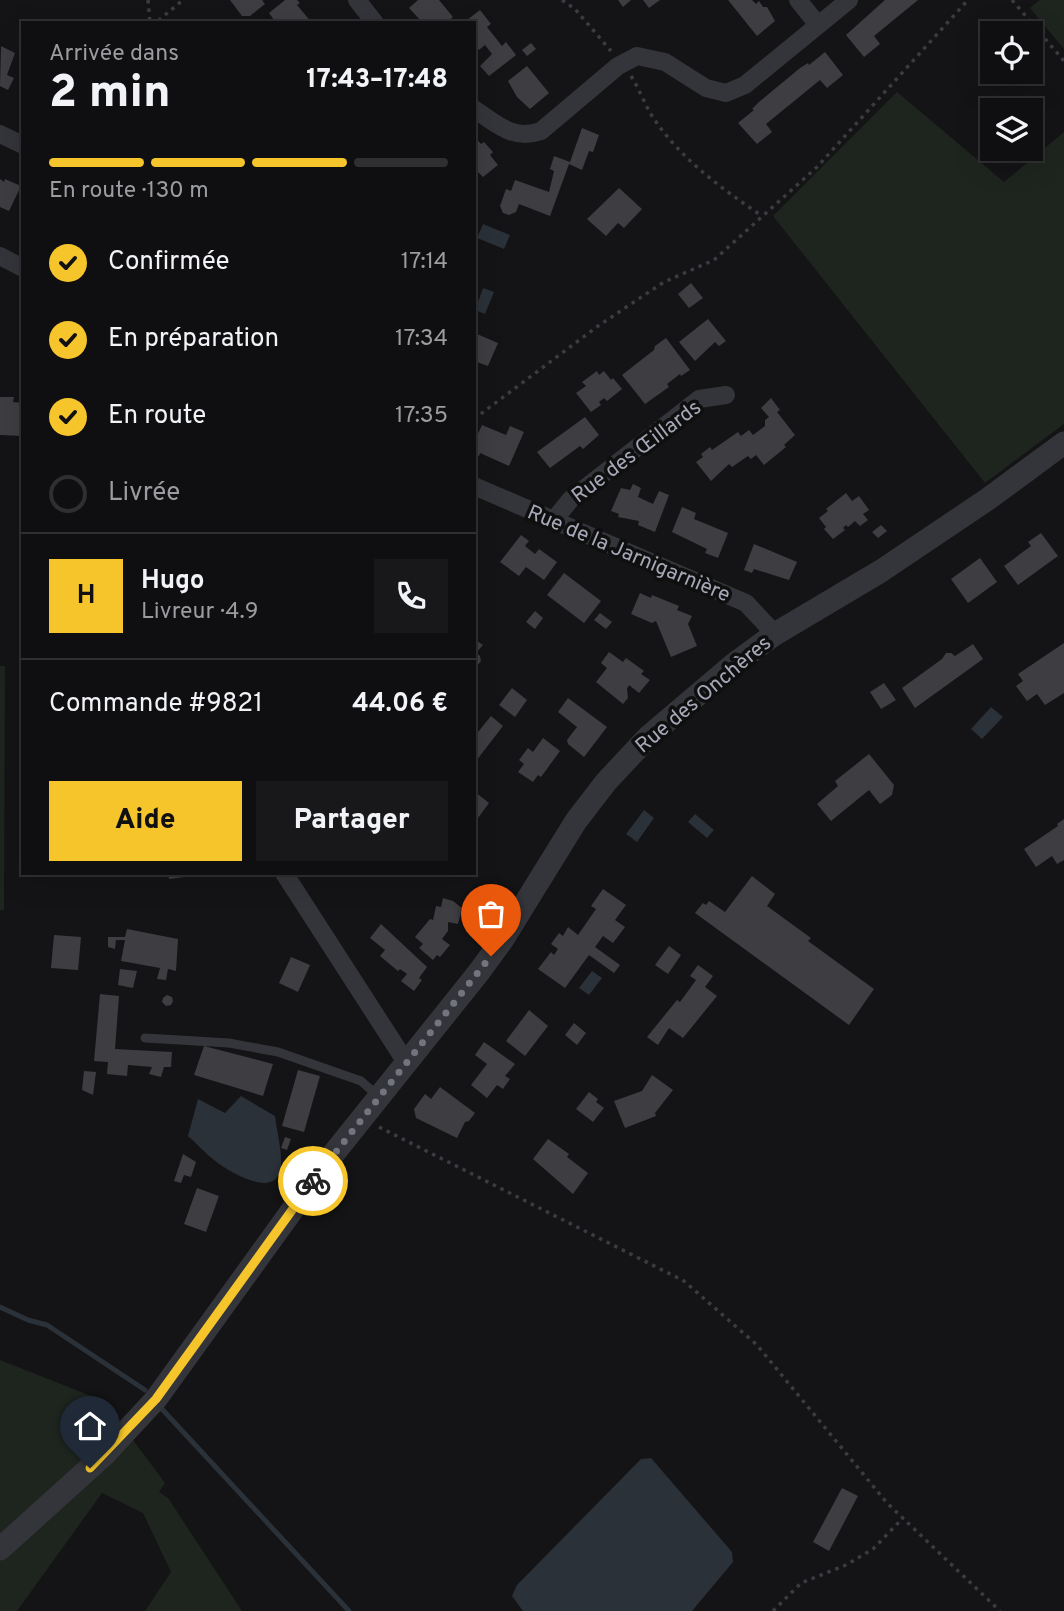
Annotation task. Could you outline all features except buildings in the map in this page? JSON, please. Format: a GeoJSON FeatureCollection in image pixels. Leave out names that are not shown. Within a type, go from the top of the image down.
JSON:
{"type":"FeatureCollection","features":[{"type":"Feature","properties":{"kind":"street"},"geometry":{"type":"LineString","coordinates":[[357,0],[373,21]]}},
{"type":"Feature","properties":{"kind":"street"},"geometry":{"type":"LineString","coordinates":[[798,0],[818,25]]}},
{"type":"Feature","properties":{"kind":"street"},"geometry":{"type":"LineString","coordinates":[[476,110],[509,132],[527,136],[541,131],[623,63],[637,55],[665,62],[706,88],[726,93],[745,85],[849,0]]}},
{"type":"Feature","properties":{"kind":"street"},"geometry":{"type":"LineString","coordinates":[[0,134],[21,144]]}},
{"type":"Feature","properties":{"kind":"street"},"geometry":{"type":"LineString","coordinates":[[0,256],[21,267]]}},
{"type":"Feature","properties":{"kind":"street","name":"Rue des Œillards"},"geometry":{"type":"LineString","coordinates":[[553,521],[571,499],[699,400],[726,395]]}},
{"type":"Feature","properties":{"kind":"street","name":"Rue des Onchères"},"geometry":{"type":"LineString","coordinates":[[0,1549],[104,1455],[156,1399],[327,1162],[479,972],[518,915],[565,836],[606,782],[671,715],[775,634],[892,564],[1064,443]]}},
{"type":"Feature","properties":{"kind":"street","name":"Rue de la Jarnigarnière"},"geometry":{"type":"LineString","coordinates":[[476,487],[746,603],[775,634]]}},
{"type":"Feature","properties":{"kind":"street"},"geometry":{"type":"LineString","coordinates":[[285,875],[402,1056],[408,1061]]}},
{"type":"Feature","properties":{"kind":"lane"},"geometry":{"type":"LineString","coordinates":[[145,1038],[229,1043],[278,1052],[361,1082],[379,1097]]}},
{"type":"Feature","properties":{"kind":"path"},"geometry":{"type":"LineString","coordinates":[[148,0],[150,21]]}},
{"type":"Feature","properties":{"kind":"path"},"geometry":{"type":"LineString","coordinates":[[154,21],[183,0]]}},
{"type":"Feature","properties":{"kind":"path"},"geometry":{"type":"LineString","coordinates":[[562,0],[575,9],[623,63],[652,116],[674,147],[714,183],[763,216]]}},
{"type":"Feature","properties":{"kind":"path"},"geometry":{"type":"LineString","coordinates":[[476,418],[598,326],[664,282],[714,260],[817,167],[968,0]]}},
{"type":"Feature","properties":{"kind":"path"},"geometry":{"type":"LineString","coordinates":[[1012,0],[1064,61]]}},
{"type":"Feature","properties":{"kind":"path"},"geometry":{"type":"LineString","coordinates":[[362,1119],[684,1280],[757,1345],[887,1503],[1000,1611]]}},
{"type":"Feature","properties":{"kind":"path"},"geometry":{"type":"LineString","coordinates":[[773,1611],[801,1583],[846,1565],[873,1549],[903,1518]]}},
{"type":"Feature","properties":{"kind":"shaded area"},"geometry":{"type":"Polygon","coordinates":[[[1040,0],[1064,0],[1064,49],[1043,21],[1030,8],[1040,0]]]}},
{"type":"Feature","properties":{"kind":"shaded area"},"geometry":{"type":"Polygon","coordinates":[[[897,92],[1004,182],[1029,161],[1043,161],[1043,150],[1064,132],[1064,424],[985,483],[773,216],[897,92]]]}},
{"type":"Feature","properties":{"kind":"shaded area"},"geometry":{"type":"Polygon","coordinates":[[[483,224],[510,235],[504,249],[477,238],[483,224]]]}},
{"type":"Feature","properties":{"kind":"shaded area"},"geometry":{"type":"Polygon","coordinates":[[[483,288],[494,292],[485,314],[476,310],[483,288]]]}},
{"type":"Feature","properties":{"kind":"shaded area"},"geometry":{"type":"Polygon","coordinates":[[[0,666],[5,666],[4,910],[0,910],[0,666]]]}},
{"type":"Feature","properties":{"kind":"shaded area"},"geometry":{"type":"Polygon","coordinates":[[[991,707],[1003,717],[982,739],[971,729],[991,707]]]}},
{"type":"Feature","properties":{"kind":"shaded area"},"geometry":{"type":"Polygon","coordinates":[[[644,810],[654,818],[637,842],[626,834],[644,810]]]}},
{"type":"Feature","properties":{"kind":"shaded area"},"geometry":{"type":"Polygon","coordinates":[[[695,814],[714,830],[707,838],[688,822],[695,814]]]}},
{"type":"Feature","properties":{"kind":"shaded area"},"geometry":{"type":"Polygon","coordinates":[[[592,971],[602,978],[589,995],[579,988],[592,971]]]}},
{"type":"Feature","properties":{"kind":"shaded area"},"geometry":{"type":"Polygon","coordinates":[[[241,1096],[275,1116],[281,1166],[278,1176],[272,1181],[265,1183],[246,1179],[218,1163],[188,1136],[198,1099],[225,1113],[241,1096]]]}},
{"type":"Feature","properties":{"kind":"shaded area"},"geometry":{"type":"Polygon","coordinates":[[[0,1360],[104,1401],[165,1483],[159,1492],[168,1498],[242,1611],[145,1611],[171,1572],[143,1513],[102,1493],[17,1611],[0,1611],[0,1360]]]}},
{"type":"Feature","properties":{"kind":"shaded area"},"geometry":{"type":"Polygon","coordinates":[[[651,1458],[732,1552],[733,1562],[692,1611],[523,1611],[512,1596],[517,1585],[641,1459],[651,1458]]]}},
{"type":"Feature","properties":{"kind":"waterway"},"geometry":{"type":"LineString","coordinates":[[0,1307],[28,1320],[47,1325],[145,1390]]}},
{"type":"Feature","properties":{"kind":"waterway"},"geometry":{"type":"LineString","coordinates":[[161,1408],[349,1611]]}},
{"type":"Feature","properties":{"kind":"way so far"},"geometry":{"type":"LineString","coordinates":[[313,1181],[491,956]]}},
{"type":"Feature","properties":{"kind":"route"},"geometry":{"type":"LineString","coordinates":[[90,1468],[156,1399],[313,1181]]}}]}
